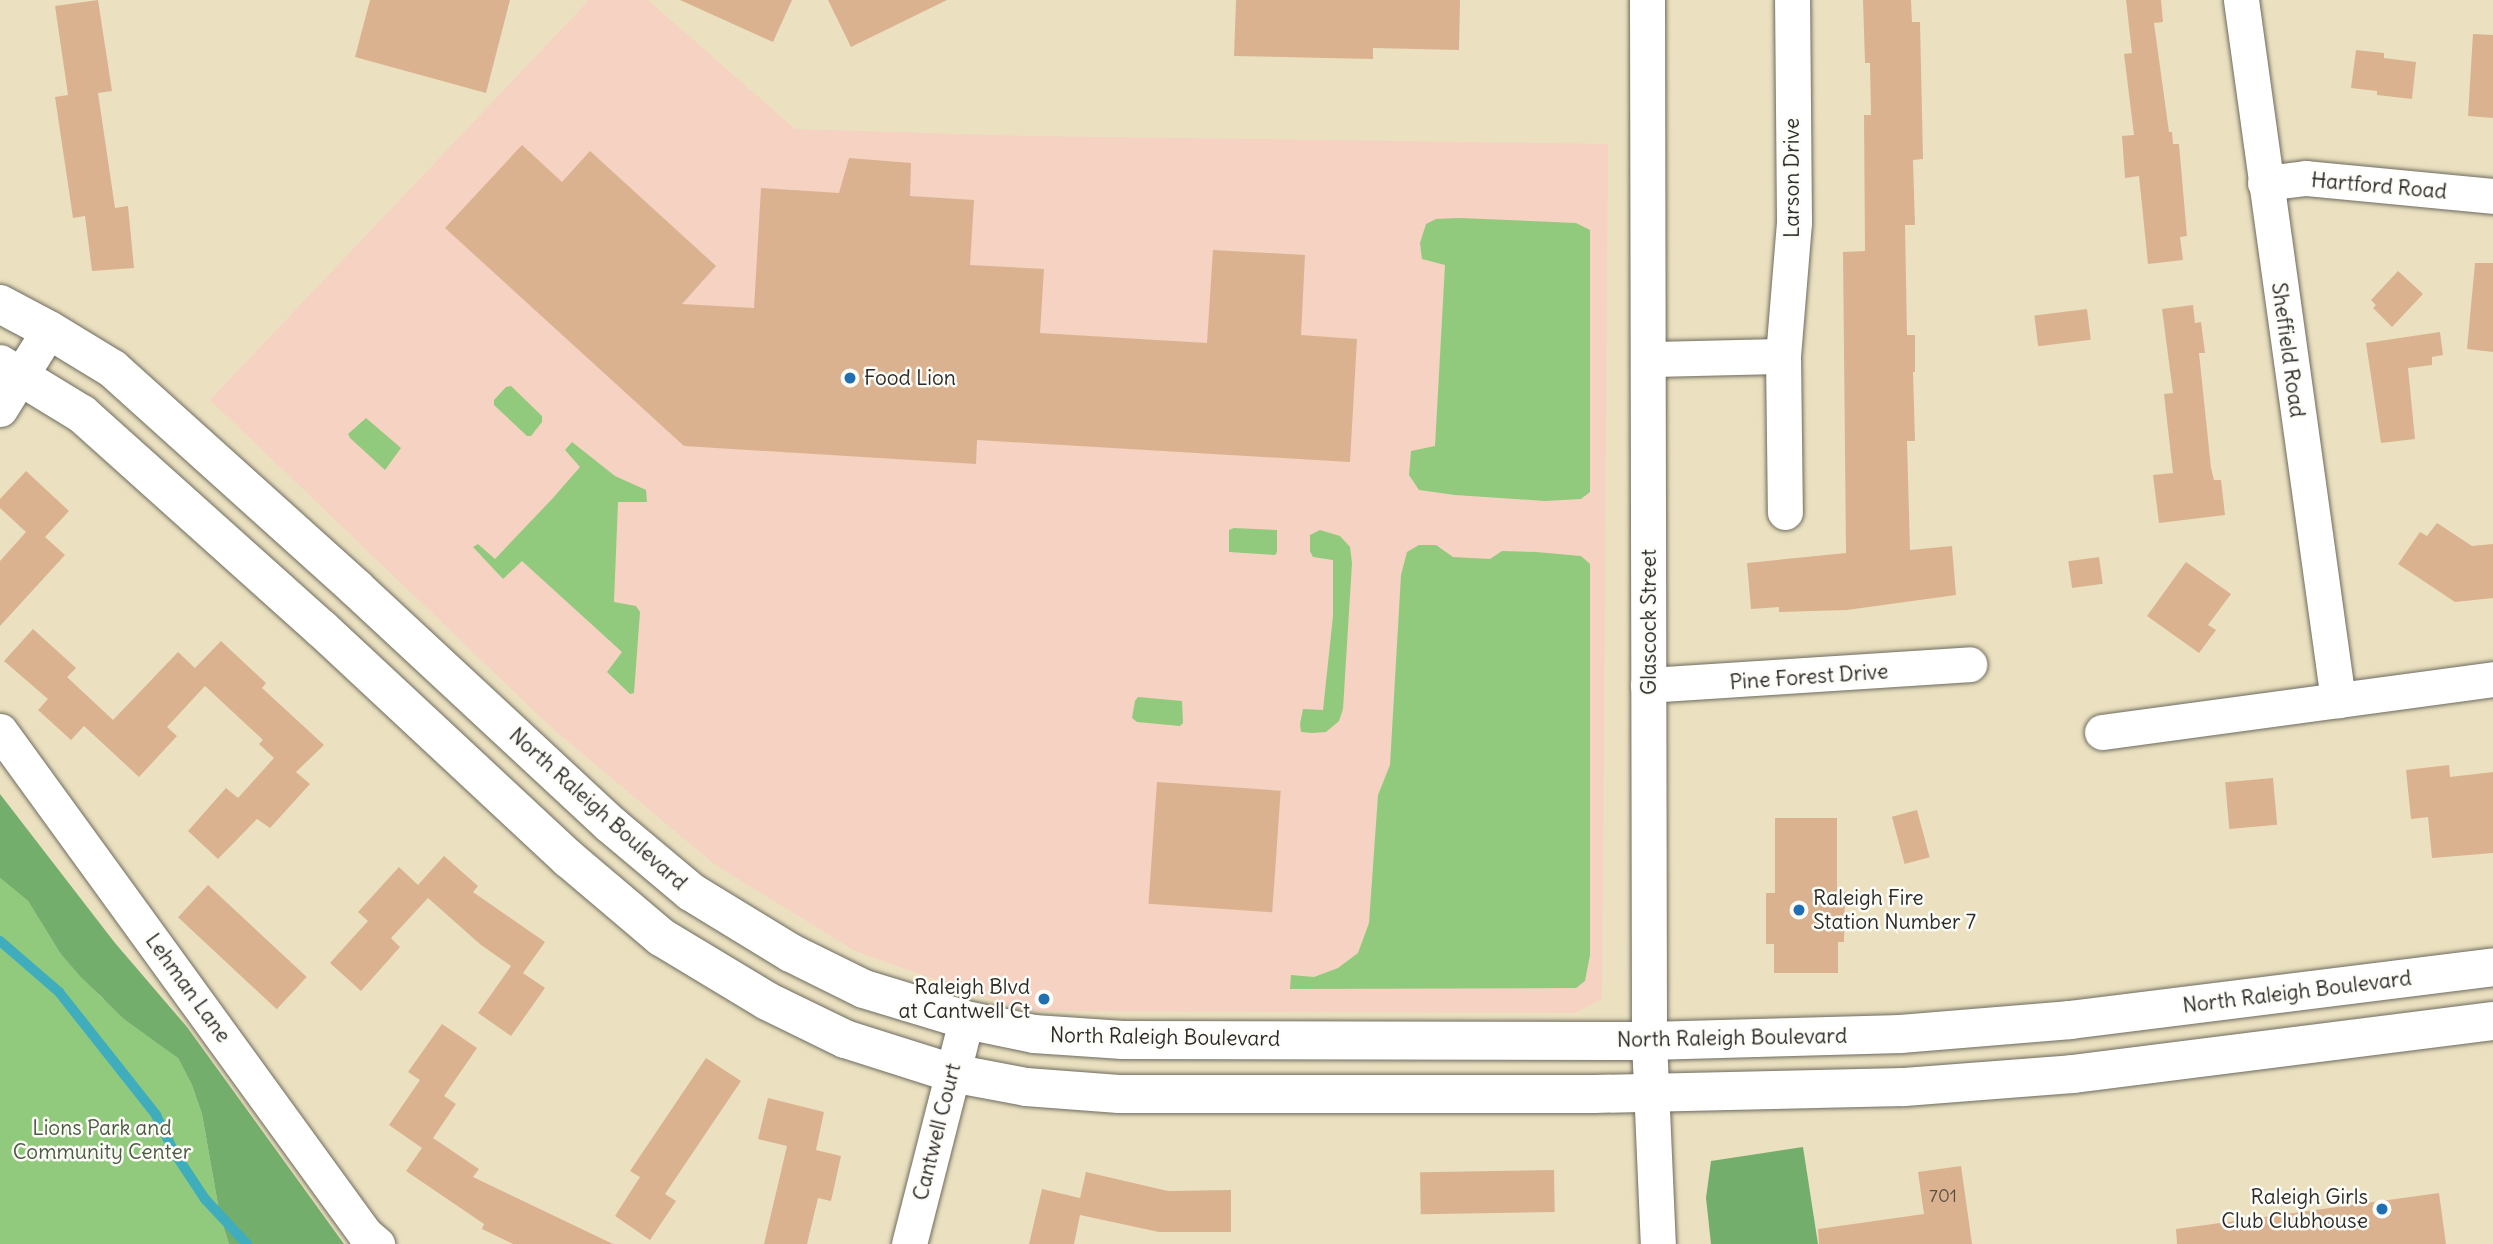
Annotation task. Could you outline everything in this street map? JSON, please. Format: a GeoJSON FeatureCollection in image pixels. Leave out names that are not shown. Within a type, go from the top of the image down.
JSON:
{"type":"FeatureCollection","features":[{"type":"Feature","properties":{"kind":"main road","name":"North Raleigh Boulevard"},"geometry":{"type":"LineString","coordinates":[[0,304],[113,369],[356,588],[610,824],[691,892],[791,953],[864,989],[966,1020],[1034,1034],[1123,1040],[1649,1041],[1901,1034],[2070,1020],[2493,967]]}},
{"type":"Feature","properties":{"kind":"main road"},"geometry":{"type":"LineString","coordinates":[[11,370],[82,414],[322,629],[569,859],[661,937],[766,1001],[845,1040],[952,1073],[1026,1087],[1119,1094],[1650,1092],[1904,1087],[2073,1074],[2493,1021]]}},
{"type":"Feature","properties":{"kind":"street","name":"Glascock Street"},"geometry":{"type":"LineString","coordinates":[[1647,0],[1650,359],[1649,1041],[1658,1244]]}},
{"type":"Feature","properties":{"kind":"street","name":"Larson Drive"},"geometry":{"type":"LineString","coordinates":[[1785,512],[1783,356],[1794,222],[1792,0]]}},
{"type":"Feature","properties":{"kind":"street","name":"Sheffield Road"},"geometry":{"type":"LineString","coordinates":[[2241,0],[2338,700]]}},
{"type":"Feature","properties":{"kind":"street","name":"Hartford Road"},"geometry":{"type":"LineString","coordinates":[[2265,183],[2306,178],[2493,196]]}},
{"type":"Feature","properties":{"kind":"street"},"geometry":{"type":"LineString","coordinates":[[0,409],[11,370],[49,330]]}},
{"type":"Feature","properties":{"kind":"street"},"geometry":{"type":"LineString","coordinates":[[1650,359],[1783,356]]}},
{"type":"Feature","properties":{"kind":"street","name":"Pine Forest Drive"},"geometry":{"type":"LineString","coordinates":[[1648,685],[1969,664]]}},
{"type":"Feature","properties":{"kind":"street"},"geometry":{"type":"LineString","coordinates":[[2102,732],[2493,680]]}},
{"type":"Feature","properties":{"kind":"street","name":"Lehman Lane"},"geometry":{"type":"LineString","coordinates":[[0,731],[365,1234],[377,1244]]}},
{"type":"Feature","properties":{"kind":"street","name":"Cantwell Court"},"geometry":{"type":"LineString","coordinates":[[909,1244],[966,1020]]}},
{"type":"Feature","properties":{"kind":"shaded area"},"geometry":{"type":"Polygon","coordinates":[[[589,0],[648,0],[795,129],[1029,136],[1608,144],[1602,999],[1575,1013],[1024,1011],[855,951],[714,864],[552,728],[210,400],[589,0]]]}},
{"type":"Feature","properties":{"kind":"green space"},"geometry":{"type":"Polygon","coordinates":[[[1436,219],[1576,223],[1590,230],[1590,492],[1581,499],[1545,501],[1419,490],[1409,475],[1411,451],[1435,446],[1445,265],[1422,259],[1420,243],[1426,224],[1436,219]]]}},
{"type":"Feature","properties":{"kind":"green space"},"geometry":{"type":"Polygon","coordinates":[[[511,386],[542,416],[542,422],[531,436],[527,436],[494,405],[494,400],[506,387],[511,386]]]}},
{"type":"Feature","properties":{"kind":"green space"},"geometry":{"type":"Polygon","coordinates":[[[366,418],[401,448],[385,470],[348,434],[366,418]]]}},
{"type":"Feature","properties":{"kind":"green space"},"geometry":{"type":"Polygon","coordinates":[[[572,442],[615,476],[646,490],[647,502],[618,502],[614,602],[636,606],[640,612],[634,693],[630,694],[607,672],[622,652],[522,561],[503,579],[473,547],[478,544],[495,559],[553,498],[580,467],[565,450],[572,442]]]}},
{"type":"Feature","properties":{"kind":"green space"},"geometry":{"type":"Polygon","coordinates":[[[1229,530],[1277,530],[1277,552],[1275,555],[1229,552],[1229,530]]]}},
{"type":"Feature","properties":{"kind":"green space"},"geometry":{"type":"Polygon","coordinates":[[[1320,530],[1340,536],[1350,547],[1352,563],[1343,709],[1339,721],[1326,732],[1312,733],[1301,732],[1300,724],[1303,709],[1323,710],[1333,616],[1333,560],[1313,557],[1310,551],[1310,535],[1320,530]]]}},
{"type":"Feature","properties":{"kind":"green space"},"geometry":{"type":"Polygon","coordinates":[[[1419,545],[1436,545],[1453,557],[1490,559],[1502,551],[1536,552],[1581,556],[1590,564],[1590,955],[1585,981],[1576,988],[1290,989],[1291,975],[1314,977],[1338,968],[1358,953],[1369,923],[1378,795],[1390,765],[1401,575],[1407,552],[1419,545]]]}},
{"type":"Feature","properties":{"kind":"green space"},"geometry":{"type":"Polygon","coordinates":[[[1138,697],[1182,701],[1183,723],[1180,726],[1137,722],[1132,718],[1138,697]]]}},
{"type":"Feature","properties":{"kind":"green space"},"geometry":{"type":"Polygon","coordinates":[[[0,794],[115,943],[187,1027],[344,1244],[229,1244],[220,1216],[202,1114],[192,1085],[178,1058],[124,1019],[80,976],[60,953],[28,901],[0,878],[0,794]]]}},
{"type":"Feature","properties":{"kind":"green space","name":"Lions Park and Community Center"},"geometry":{"type":"Polygon","coordinates":[[[0,878],[28,901],[60,953],[102,998],[178,1058],[192,1085],[202,1114],[220,1216],[229,1244],[0,1244],[0,878]]]}},
{"type":"Feature","properties":{"kind":"green space"},"geometry":{"type":"Polygon","coordinates":[[[1803,1147],[1818,1244],[1711,1244],[1706,1198],[1711,1161],[1803,1147]]]}},
{"type":"Feature","properties":{"kind":"building"},"geometry":{"type":"Polygon","coordinates":[[[98,0],[112,91],[98,93],[115,208],[128,206],[134,268],[92,271],[85,216],[73,218],[55,97],[68,95],[55,6],[98,0]]]}},
{"type":"Feature","properties":{"kind":"building"},"geometry":{"type":"Polygon","coordinates":[[[370,0],[510,0],[486,93],[355,57],[370,0]]]}},
{"type":"Feature","properties":{"kind":"building"},"geometry":{"type":"Polygon","coordinates":[[[680,0],[792,0],[773,42],[680,0]]]}},
{"type":"Feature","properties":{"kind":"building"},"geometry":{"type":"Polygon","coordinates":[[[828,0],[947,0],[851,47],[828,0]]]}},
{"type":"Feature","properties":{"kind":"building"},"geometry":{"type":"Polygon","coordinates":[[[1236,0],[1460,0],[1459,50],[1373,48],[1373,59],[1234,56],[1236,0]]]}},
{"type":"Feature","properties":{"kind":"building"},"geometry":{"type":"Polygon","coordinates":[[[1863,0],[1911,0],[1912,22],[1920,22],[1923,159],[1913,160],[1915,225],[1905,225],[1907,335],[1915,335],[1915,441],[1907,441],[1910,550],[1952,546],[1956,595],[1847,610],[1779,612],[1779,607],[1751,609],[1747,563],[1846,553],[1843,252],[1865,251],[1864,115],[1871,115],[1870,63],[1865,63],[1863,0]]]}},
{"type":"Feature","properties":{"kind":"building"},"geometry":{"type":"Polygon","coordinates":[[[2126,0],[2161,0],[2163,22],[2154,23],[2169,132],[2172,132],[2173,144],[2179,144],[2187,236],[2180,237],[2183,260],[2148,264],[2139,176],[2125,178],[2122,136],[2134,135],[2124,54],[2132,53],[2126,0]]]}},
{"type":"Feature","properties":{"kind":"building"},"geometry":{"type":"Polygon","coordinates":[[[2473,34],[2493,35],[2493,118],[2468,116],[2473,34]]]}},
{"type":"Feature","properties":{"kind":"building"},"geometry":{"type":"Polygon","coordinates":[[[2356,50],[2384,53],[2384,58],[2416,62],[2412,99],[2377,95],[2377,91],[2351,88],[2356,50]]]}},
{"type":"Feature","properties":{"kind":"building"},"geometry":{"type":"Polygon","coordinates":[[[522,145],[562,182],[590,151],[716,266],[682,304],[754,308],[761,188],[839,193],[849,158],[911,163],[910,196],[974,200],[970,265],[1044,269],[1040,333],[1207,343],[1213,250],[1305,255],[1301,335],[1357,339],[1350,462],[977,440],[976,464],[684,446],[445,228],[522,145]]]}},
{"type":"Feature","properties":{"kind":"building"},"geometry":{"type":"Polygon","coordinates":[[[2475,263],[2493,263],[2493,352],[2467,349],[2475,263]]]}},
{"type":"Feature","properties":{"kind":"building"},"geometry":{"type":"Polygon","coordinates":[[[2398,271],[2423,294],[2392,327],[2373,308],[2376,305],[2371,300],[2398,271]]]}},
{"type":"Feature","properties":{"kind":"building"},"geometry":{"type":"Polygon","coordinates":[[[2193,305],[2195,323],[2201,322],[2205,353],[2199,353],[2211,468],[2214,480],[2221,480],[2225,515],[2159,523],[2153,475],[2173,473],[2164,394],[2173,393],[2162,309],[2193,305]]]}},
{"type":"Feature","properties":{"kind":"building"},"geometry":{"type":"Polygon","coordinates":[[[2087,309],[2091,340],[2038,346],[2034,315],[2087,309]]]}},
{"type":"Feature","properties":{"kind":"building"},"geometry":{"type":"Polygon","coordinates":[[[2440,332],[2443,355],[2432,357],[2432,365],[2408,368],[2415,439],[2381,443],[2366,343],[2440,332]]]}},
{"type":"Feature","properties":{"kind":"building"},"geometry":{"type":"Polygon","coordinates":[[[26,471],[69,511],[45,537],[65,555],[0,626],[0,561],[26,532],[0,508],[0,499],[26,471]]]}},
{"type":"Feature","properties":{"kind":"building"},"geometry":{"type":"Polygon","coordinates":[[[2437,523],[2472,546],[2493,544],[2493,598],[2455,602],[2398,564],[2420,532],[2427,536],[2437,523]]]}},
{"type":"Feature","properties":{"kind":"building"},"geometry":{"type":"Polygon","coordinates":[[[2099,557],[2103,584],[2072,588],[2068,561],[2099,557]]]}},
{"type":"Feature","properties":{"kind":"building"},"geometry":{"type":"Polygon","coordinates":[[[2186,562],[2231,594],[2208,625],[2216,630],[2199,653],[2147,616],[2186,562]]]}},
{"type":"Feature","properties":{"kind":"building"},"geometry":{"type":"Polygon","coordinates":[[[33,629],[76,668],[67,677],[113,720],[178,652],[195,668],[221,641],[266,683],[262,688],[324,745],[296,772],[310,784],[270,828],[257,819],[218,859],[188,831],[226,788],[238,798],[274,758],[259,744],[263,740],[205,686],[167,727],[177,736],[139,777],[84,726],[71,740],[38,710],[48,699],[4,661],[33,629]]]}},
{"type":"Feature","properties":{"kind":"building"},"geometry":{"type":"Polygon","coordinates":[[[2449,765],[2450,777],[2493,772],[2493,853],[2432,858],[2428,817],[2411,819],[2406,770],[2449,765]]]}},
{"type":"Feature","properties":{"kind":"building"},"geometry":{"type":"Polygon","coordinates":[[[2273,778],[2277,825],[2229,829],[2225,782],[2273,778]]]}},
{"type":"Feature","properties":{"kind":"building"},"geometry":{"type":"Polygon","coordinates":[[[1157,782],[1281,791],[1272,912],[1148,904],[1157,782]]]}},
{"type":"Feature","properties":{"kind":"building"},"geometry":{"type":"Polygon","coordinates":[[[1917,810],[1930,857],[1905,864],[1892,817],[1917,810]]]}},
{"type":"Feature","properties":{"kind":"building"},"geometry":{"type":"Polygon","coordinates":[[[1775,818],[1837,818],[1837,892],[1845,892],[1844,942],[1838,942],[1838,973],[1774,973],[1774,944],[1766,944],[1766,893],[1775,893],[1775,818]]]}},
{"type":"Feature","properties":{"kind":"building"},"geometry":{"type":"Polygon","coordinates":[[[444,856],[478,886],[473,892],[545,942],[523,973],[545,988],[511,1036],[478,1013],[511,966],[481,945],[428,898],[391,938],[400,947],[361,991],[330,963],[368,921],[358,912],[399,867],[418,885],[444,856]]]}},
{"type":"Feature","properties":{"kind":"building"},"geometry":{"type":"Polygon","coordinates":[[[208,885],[307,977],[277,1009],[178,917],[208,885]]]}},
{"type":"Feature","properties":{"kind":"building"},"geometry":{"type":"Polygon","coordinates":[[[442,1024],[477,1048],[444,1096],[456,1104],[433,1138],[479,1169],[473,1177],[613,1244],[513,1244],[482,1229],[484,1224],[406,1171],[422,1148],[389,1125],[420,1080],[408,1072],[442,1024]]]}},
{"type":"Feature","properties":{"kind":"building"},"geometry":{"type":"Polygon","coordinates":[[[706,1058],[741,1081],[665,1194],[676,1201],[650,1240],[615,1216],[640,1177],[630,1171],[706,1058]]]}},
{"type":"Feature","properties":{"kind":"building"},"geometry":{"type":"Polygon","coordinates":[[[768,1098],[824,1112],[816,1150],[841,1156],[831,1201],[818,1198],[807,1244],[764,1244],[787,1146],[758,1139],[768,1098]]]}},
{"type":"Feature","properties":{"kind":"building"},"geometry":{"type":"Polygon","coordinates":[[[1961,1166],[1972,1244],[1819,1244],[1818,1229],[1924,1214],[1918,1172],[1961,1166]]]}},
{"type":"Feature","properties":{"kind":"building"},"geometry":{"type":"Polygon","coordinates":[[[1554,1170],[1555,1212],[1421,1214],[1420,1172],[1554,1170]]]}},
{"type":"Feature","properties":{"kind":"building"},"geometry":{"type":"Polygon","coordinates":[[[1086,1172],[1168,1191],[1231,1190],[1231,1232],[1159,1232],[1080,1215],[1074,1244],[1029,1244],[1042,1189],[1080,1198],[1086,1172]]]}},
{"type":"Feature","properties":{"kind":"building","name":"Raleigh Girls Club Clubhouse"},"geometry":{"type":"Polygon","coordinates":[[[2439,1193],[2446,1244],[2177,1244],[2176,1229],[2439,1193]]]}},
{"type":"Feature","properties":{"kind":"waterway"},"geometry":{"type":"LineString","coordinates":[[0,941],[59,992],[156,1115],[174,1152],[205,1199],[247,1244]]}},
{"type":"Feature","properties":{"kind":"place","name":"Food Lion"},"geometry":{"type":"Point","coordinates":[850,378]}},
{"type":"Feature","properties":{"kind":"place","name":"Raleigh Fire Station Number 7"},"geometry":{"type":"Point","coordinates":[1799,910]}},
{"type":"Feature","properties":{"kind":"place","name":"Raleigh Blvd at Cantwell Ct"},"geometry":{"type":"Point","coordinates":[1044,999]}},
{"type":"Feature","properties":{"kind":"place","name":"Raleigh Girls Club Clubhouse"},"geometry":{"type":"Point","coordinates":[2382,1209]}}]}
